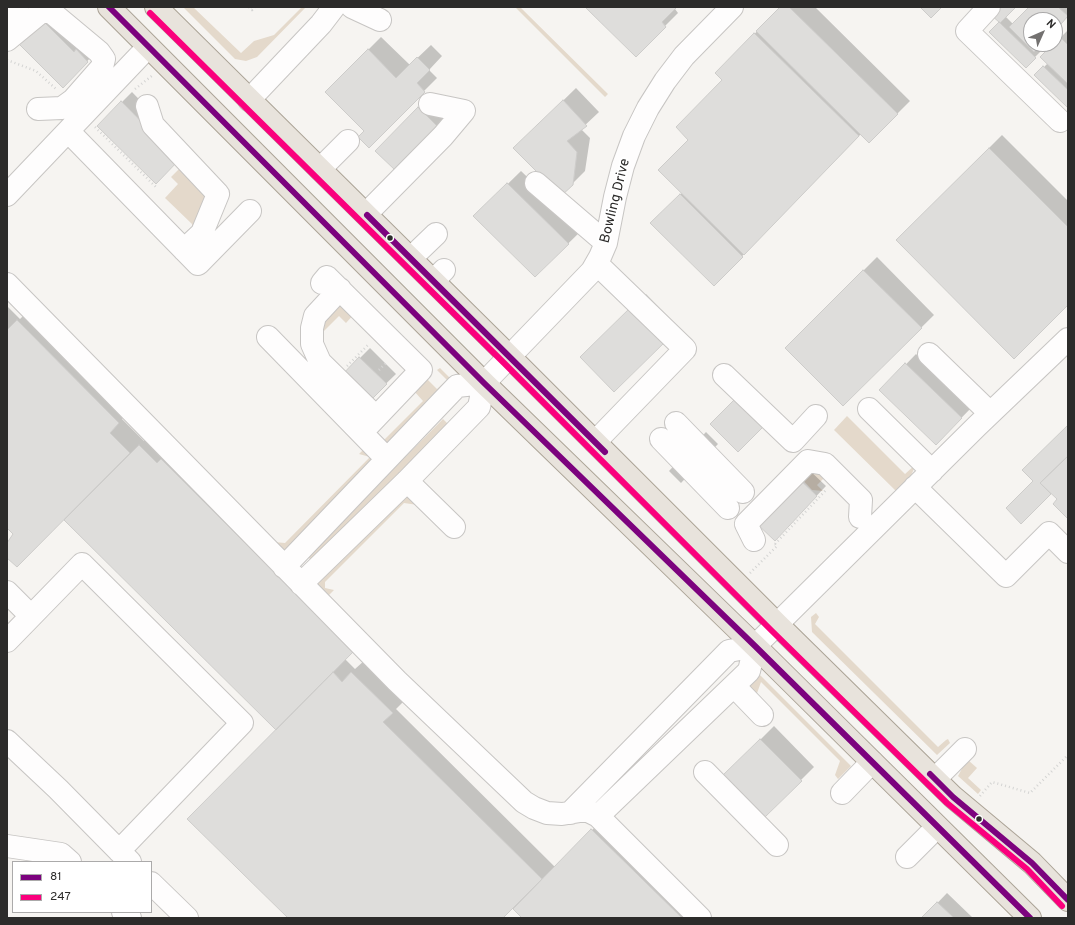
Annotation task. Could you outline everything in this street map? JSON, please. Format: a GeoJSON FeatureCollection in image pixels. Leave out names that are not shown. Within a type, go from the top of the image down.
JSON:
{"type":"FeatureCollection","features":[{"type":"Feature","properties":{"kind":"main road"},"geometry":{"type":"LineString","coordinates":[[109,7],[484,383],[755,646],[1030,918]]}},
{"type":"Feature","properties":{"kind":"main road"},"geometry":{"type":"LineString","coordinates":[[156,7],[411,258],[439,275],[510,357],[778,625],[953,797],[1032,863],[1068,900]]}},
{"type":"Feature","properties":{"kind":"street"},"geometry":{"type":"LineString","coordinates":[[7,29],[18,7]]}},
{"type":"Feature","properties":{"kind":"street"},"geometry":{"type":"LineString","coordinates":[[249,100],[321,24],[334,7]]}},
{"type":"Feature","properties":{"kind":"street"},"geometry":{"type":"LineString","coordinates":[[352,7],[380,20]]}},
{"type":"Feature","properties":{"kind":"street","name":"Bowling Drive"},"geometry":{"type":"LineString","coordinates":[[484,383],[510,357],[539,313],[592,271],[597,264],[606,243],[615,196],[623,166],[634,136],[648,108],[665,81],[684,56],[732,7]]}},
{"type":"Feature","properties":{"kind":"street"},"geometry":{"type":"LineString","coordinates":[[989,7],[966,31],[1060,121]]}},
{"type":"Feature","properties":{"kind":"street"},"geometry":{"type":"LineString","coordinates":[[7,40],[41,12],[51,12],[99,52],[104,59],[102,67],[73,100],[62,108],[38,108],[66,133],[191,257]]}},
{"type":"Feature","properties":{"kind":"street"},"geometry":{"type":"LineString","coordinates":[[7,195],[148,47]]}},
{"type":"Feature","properties":{"kind":"street"},"geometry":{"type":"LineString","coordinates":[[140,98],[153,125],[218,194],[191,257]]}},
{"type":"Feature","properties":{"kind":"street"},"geometry":{"type":"LineString","coordinates":[[366,214],[443,136],[464,111],[430,104]]}},
{"type":"Feature","properties":{"kind":"street"},"geometry":{"type":"LineString","coordinates":[[320,169],[348,141]]}},
{"type":"Feature","properties":{"kind":"street"},"geometry":{"type":"LineString","coordinates":[[536,183],[606,243]]}},
{"type":"Feature","properties":{"kind":"street"},"geometry":{"type":"LineString","coordinates":[[191,257],[250,211]]}},
{"type":"Feature","properties":{"kind":"street"},"geometry":{"type":"LineString","coordinates":[[411,258],[436,234]]}},
{"type":"Feature","properties":{"kind":"street"},"geometry":{"type":"LineString","coordinates":[[595,442],[685,349],[597,264]]}},
{"type":"Feature","properties":{"kind":"street"},"geometry":{"type":"LineString","coordinates":[[7,284],[397,681],[524,802],[547,813],[562,814],[588,811],[598,816],[700,918]]}},
{"type":"Feature","properties":{"kind":"street"},"geometry":{"type":"LineString","coordinates":[[369,424],[420,370],[331,286],[315,316],[312,328],[312,344],[320,362],[369,424],[388,459]]}},
{"type":"Feature","properties":{"kind":"street"},"geometry":{"type":"LineString","coordinates":[[268,337],[369,424]]}},
{"type":"Feature","properties":{"kind":"street"},"geometry":{"type":"LineString","coordinates":[[570,813],[729,651],[755,646],[778,625],[813,598],[866,523],[915,487],[1068,339]]}},
{"type":"Feature","properties":{"kind":"street"},"geometry":{"type":"LineString","coordinates":[[929,354],[990,413]]}},
{"type":"Feature","properties":{"kind":"street"},"geometry":{"type":"LineString","coordinates":[[724,375],[793,441],[816,416]]}},
{"type":"Feature","properties":{"kind":"street"},"geometry":{"type":"LineString","coordinates":[[284,567],[457,386],[484,383],[479,407],[407,481],[301,584]]}},
{"type":"Feature","properties":{"kind":"street"},"geometry":{"type":"LineString","coordinates":[[869,409],[932,471]]}},
{"type":"Feature","properties":{"kind":"street"},"geometry":{"type":"LineString","coordinates":[[661,439],[736,500],[676,423]]}},
{"type":"Feature","properties":{"kind":"street"},"geometry":{"type":"LineString","coordinates":[[765,542],[746,524],[808,461],[825,464],[861,500],[866,523]]}},
{"type":"Feature","properties":{"kind":"street"},"geometry":{"type":"LineString","coordinates":[[407,481],[454,527]]}},
{"type":"Feature","properties":{"kind":"street"},"geometry":{"type":"LineString","coordinates":[[915,487],[1006,576],[1049,533],[1068,552]]}},
{"type":"Feature","properties":{"kind":"street"},"geometry":{"type":"LineString","coordinates":[[836,493],[866,523]]}},
{"type":"Feature","properties":{"kind":"street"},"geometry":{"type":"LineString","coordinates":[[7,641],[82,564],[242,722],[125,856],[58,789],[7,741]]}},
{"type":"Feature","properties":{"kind":"street"},"geometry":{"type":"LineString","coordinates":[[7,592],[31,616]]}},
{"type":"Feature","properties":{"kind":"street"},"geometry":{"type":"LineString","coordinates":[[598,816],[749,671],[755,646]]}},
{"type":"Feature","properties":{"kind":"street"},"geometry":{"type":"LineString","coordinates":[[734,686],[762,715]]}},
{"type":"Feature","properties":{"kind":"street"},"geometry":{"type":"LineString","coordinates":[[935,779],[965,748]]}},
{"type":"Feature","properties":{"kind":"street"},"geometry":{"type":"LineString","coordinates":[[842,793],[872,762]]}},
{"type":"Feature","properties":{"kind":"street"},"geometry":{"type":"LineString","coordinates":[[705,772],[777,845]]}},
{"type":"Feature","properties":{"kind":"street"},"geometry":{"type":"LineString","coordinates":[[907,857],[937,827]]}},
{"type":"Feature","properties":{"kind":"street"},"geometry":{"type":"LineString","coordinates":[[7,846],[61,854],[69,861]]}},
{"type":"Feature","properties":{"kind":"street"},"geometry":{"type":"LineString","coordinates":[[152,884],[187,918]]}},
{"type":"Feature","properties":{"kind":"path"},"geometry":{"type":"LineString","coordinates":[[250,7],[252,10],[255,7]]}},
{"type":"Feature","properties":{"kind":"path"},"geometry":{"type":"LineString","coordinates":[[140,98],[159,71]]}},
{"type":"Feature","properties":{"kind":"path"},"geometry":{"type":"LineString","coordinates":[[95,124],[94,126],[157,188]]}},
{"type":"Feature","properties":{"kind":"path"},"geometry":{"type":"LineString","coordinates":[[364,341],[372,348]]}},
{"type":"Feature","properties":{"kind":"path"},"geometry":{"type":"LineString","coordinates":[[344,368],[368,345]]}},
{"type":"Feature","properties":{"kind":"path"},"geometry":{"type":"LineString","coordinates":[[383,359],[391,368]]}},
{"type":"Feature","properties":{"kind":"path"},"geometry":{"type":"LineString","coordinates":[[379,370],[386,363]]}},
{"type":"Feature","properties":{"kind":"path"},"geometry":{"type":"LineString","coordinates":[[765,542],[836,493]]}},
{"type":"Feature","properties":{"kind":"path"},"geometry":{"type":"LineString","coordinates":[[978,799],[992,782],[1030,793],[1068,755]]}},
{"type":"Feature","properties":{"kind":"shaded area"},"geometry":{"type":"Polygon","coordinates":[[[183,7],[193,7],[241,53],[254,41],[274,35],[302,7],[306,7],[257,57],[246,61],[235,59],[183,7]]]}},
{"type":"Feature","properties":{"kind":"shaded area"},"geometry":{"type":"Polygon","coordinates":[[[515,7],[520,7],[608,94],[605,97],[515,7]]]}},
{"type":"Feature","properties":{"kind":"shaded area"},"geometry":{"type":"Polygon","coordinates":[[[184,164],[210,191],[190,238],[185,233],[192,227],[192,224],[165,198],[178,184],[171,177],[184,164]]]}},
{"type":"Feature","properties":{"kind":"shaded area"},"geometry":{"type":"Polygon","coordinates":[[[341,299],[355,313],[346,323],[339,316],[320,335],[317,324],[341,299]]]}},
{"type":"Feature","properties":{"kind":"shaded area"},"geometry":{"type":"Polygon","coordinates":[[[440,368],[451,379],[387,443],[384,440],[423,401],[414,391],[427,379],[437,389],[447,380],[437,370],[440,368]]]}},
{"type":"Feature","properties":{"kind":"shaded area"},"geometry":{"type":"Polygon","coordinates":[[[847,416],[905,474],[916,464],[910,478],[897,492],[834,430],[847,416]]]}},
{"type":"Feature","properties":{"kind":"shaded area"},"geometry":{"type":"Polygon","coordinates":[[[443,419],[448,424],[312,561],[307,556],[443,419]]]}},
{"type":"Feature","properties":{"kind":"shaded area"},"geometry":{"type":"Polygon","coordinates":[[[365,448],[378,458],[287,552],[282,550],[274,542],[285,543],[370,457],[359,454],[365,448]]]}},
{"type":"Feature","properties":{"kind":"shaded area"},"geometry":{"type":"Polygon","coordinates":[[[809,467],[826,476],[817,485],[823,491],[812,490],[799,476],[809,467]]]}},
{"type":"Feature","properties":{"kind":"shaded area"},"geometry":{"type":"Polygon","coordinates":[[[405,493],[418,505],[404,503],[325,582],[325,588],[334,590],[329,595],[325,594],[317,585],[318,581],[405,493]]]}},
{"type":"Feature","properties":{"kind":"shaded area"},"geometry":{"type":"Polygon","coordinates":[[[816,613],[819,617],[815,624],[938,747],[948,739],[950,743],[937,755],[812,632],[811,617],[816,613]]]}},
{"type":"Feature","properties":{"kind":"shaded area"},"geometry":{"type":"Polygon","coordinates":[[[760,675],[851,766],[838,779],[835,775],[840,761],[761,682],[756,696],[748,688],[760,675]]]}},
{"type":"Feature","properties":{"kind":"shaded area"},"geometry":{"type":"Polygon","coordinates":[[[968,760],[977,768],[968,778],[981,790],[978,794],[958,776],[968,760]]]}},
{"type":"Feature","properties":{"kind":"building"},"geometry":{"type":"Polygon","coordinates":[[[585,7],[677,7],[662,22],[666,27],[636,57],[585,7]]]}},
{"type":"Feature","properties":{"kind":"building"},"geometry":{"type":"Polygon","coordinates":[[[780,7],[789,7],[898,114],[869,143],[756,31],[780,7]]]}},
{"type":"Feature","properties":{"kind":"building"},"geometry":{"type":"Polygon","coordinates":[[[920,7],[942,7],[931,18],[920,7]]]}},
{"type":"Feature","properties":{"kind":"building"},"geometry":{"type":"Polygon","coordinates":[[[997,7],[1016,7],[1000,23],[990,14],[997,7]]]}},
{"type":"Feature","properties":{"kind":"building"},"geometry":{"type":"Polygon","coordinates":[[[1029,7],[1058,7],[1068,16],[1063,22],[1063,12],[1024,12],[1029,7]]]}},
{"type":"Feature","properties":{"kind":"building"},"geometry":{"type":"Polygon","coordinates":[[[1023,13],[1023,41],[1009,27],[1023,13]]]}},
{"type":"Feature","properties":{"kind":"building"},"geometry":{"type":"Polygon","coordinates":[[[42,20],[74,52],[76,49],[88,62],[63,88],[18,43],[42,20]]]}},
{"type":"Feature","properties":{"kind":"building"},"geometry":{"type":"Polygon","coordinates":[[[999,22],[1023,45],[1023,52],[1030,52],[1036,58],[1026,68],[989,32],[999,22]]]}},
{"type":"Feature","properties":{"kind":"building"},"geometry":{"type":"Polygon","coordinates":[[[754,33],[859,136],[744,255],[658,170],[688,140],[676,127],[722,80],[715,73],[754,33]]]}},
{"type":"Feature","properties":{"kind":"building"},"geometry":{"type":"Polygon","coordinates":[[[1063,40],[1068,45],[1068,84],[1040,57],[1045,52],[1063,52],[1063,40]]]}},
{"type":"Feature","properties":{"kind":"building"},"geometry":{"type":"Polygon","coordinates":[[[368,49],[396,78],[417,57],[430,70],[417,83],[425,92],[369,148],[358,137],[364,131],[325,92],[368,49]]]}},
{"type":"Feature","properties":{"kind":"building"},"geometry":{"type":"Polygon","coordinates":[[[1043,66],[1068,90],[1068,108],[1034,75],[1043,66]]]}},
{"type":"Feature","properties":{"kind":"building"},"geometry":{"type":"Polygon","coordinates":[[[563,100],[587,126],[567,141],[577,152],[573,185],[561,196],[513,148],[563,100]]]}},
{"type":"Feature","properties":{"kind":"building"},"geometry":{"type":"Polygon","coordinates":[[[121,101],[179,160],[156,184],[97,126],[121,101]]]}},
{"type":"Feature","properties":{"kind":"building"},"geometry":{"type":"Polygon","coordinates":[[[418,107],[437,126],[395,170],[375,151],[418,107]]]}},
{"type":"Feature","properties":{"kind":"building"},"geometry":{"type":"Polygon","coordinates":[[[989,148],[1068,227],[1068,305],[1014,359],[896,240],[989,148]]]}},
{"type":"Feature","properties":{"kind":"building"},"geometry":{"type":"Polygon","coordinates":[[[507,183],[569,244],[535,277],[473,216],[507,183]]]}},
{"type":"Feature","properties":{"kind":"building"},"geometry":{"type":"Polygon","coordinates":[[[680,194],[743,257],[714,286],[650,223],[680,194]]]}},
{"type":"Feature","properties":{"kind":"building"},"geometry":{"type":"Polygon","coordinates":[[[863,270],[922,328],[843,406],[785,348],[863,270]]]}},
{"type":"Feature","properties":{"kind":"building"},"geometry":{"type":"Polygon","coordinates":[[[632,306],[666,341],[614,392],[580,357],[632,306]]]}},
{"type":"Feature","properties":{"kind":"building"},"geometry":{"type":"Polygon","coordinates":[[[17,320],[119,423],[110,433],[130,453],[17,567],[7,558],[7,543],[13,534],[7,528],[7,330],[17,320]]]}},
{"type":"Feature","properties":{"kind":"building"},"geometry":{"type":"Polygon","coordinates":[[[359,357],[387,384],[368,403],[341,376],[359,357]]]}},
{"type":"Feature","properties":{"kind":"building"},"geometry":{"type":"Polygon","coordinates":[[[905,363],[962,418],[936,445],[879,390],[905,363]]]}},
{"type":"Feature","properties":{"kind":"building"},"geometry":{"type":"Polygon","coordinates":[[[735,399],[763,427],[738,452],[710,424],[735,399]]]}},
{"type":"Feature","properties":{"kind":"building"},"geometry":{"type":"Polygon","coordinates":[[[1068,425],[1068,456],[1040,483],[1051,494],[1021,524],[1006,508],[1033,481],[1022,470],[1068,425]]]}},
{"type":"Feature","properties":{"kind":"building"},"geometry":{"type":"Polygon","coordinates":[[[139,445],[157,463],[161,459],[354,651],[276,730],[64,520],[139,445]]]}},
{"type":"Feature","properties":{"kind":"building"},"geometry":{"type":"Polygon","coordinates":[[[1068,456],[1068,519],[1053,504],[1057,499],[1040,483],[1068,456]]]}},
{"type":"Feature","properties":{"kind":"building"},"geometry":{"type":"Polygon","coordinates":[[[796,476],[817,496],[775,541],[754,521],[796,476]]]}},
{"type":"Feature","properties":{"kind":"building"},"geometry":{"type":"Polygon","coordinates":[[[333,672],[342,682],[351,672],[393,713],[383,722],[542,879],[503,918],[288,918],[187,819],[333,672]]]}},
{"type":"Feature","properties":{"kind":"building"},"geometry":{"type":"Polygon","coordinates":[[[760,739],[802,781],[765,817],[723,775],[760,739]]]}},
{"type":"Feature","properties":{"kind":"building"},"geometry":{"type":"Polygon","coordinates":[[[591,829],[682,918],[522,918],[513,909],[591,829]]]}},
{"type":"Feature","properties":{"kind":"building"},"geometry":{"type":"Polygon","coordinates":[[[937,902],[954,918],[921,918],[937,902]]]}},
{"type":"Feature","properties":{"kind":"transit line","name":"81"},"geometry":{"type":"LineString","coordinates":[[109,7],[484,383],[755,646],[1030,918]]}},
{"type":"Feature","properties":{"kind":"transit line","name":"247"},"geometry":{"type":"LineString","coordinates":[[150,13],[947,803],[1027,869],[1062,906]]}},
{"type":"Feature","properties":{"kind":"transit line","name":"81"},"geometry":{"type":"LineString","coordinates":[[367,215],[605,452]]}},
{"type":"Feature","properties":{"kind":"transit line","name":"81"},"geometry":{"type":"LineString","coordinates":[[930,774],[953,797],[1032,863],[1068,900]]}}]}
